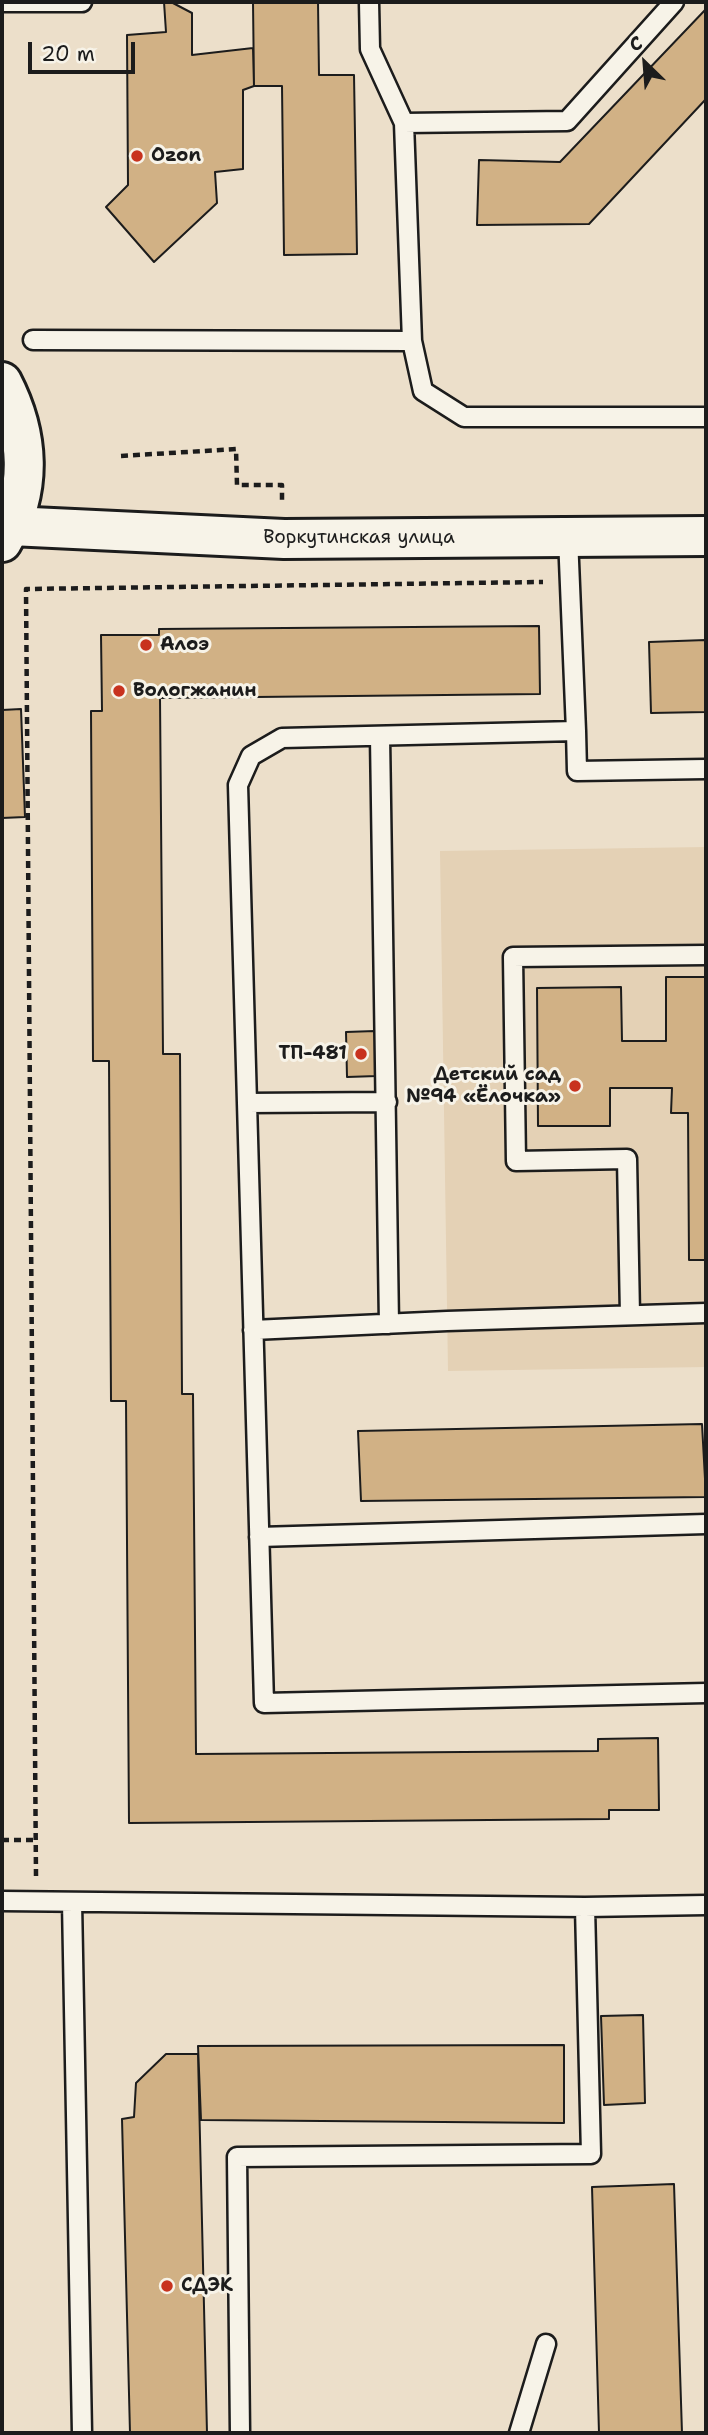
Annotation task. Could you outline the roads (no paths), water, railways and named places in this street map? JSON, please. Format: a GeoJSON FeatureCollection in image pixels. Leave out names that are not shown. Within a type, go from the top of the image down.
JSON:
{"type":"FeatureCollection","features":[{"type":"Feature","properties":{"kind":"street"},"geometry":{"type":"LineString","coordinates":[[2,382],[18,420],[25,462],[19,505],[6,534]]}},
{"type":"Feature","properties":{"kind":"street","name":"Воркутинская улица"},"geometry":{"type":"LineString","coordinates":[[6,534],[284,539],[706,536]]}},
{"type":"Feature","properties":{"kind":"lane"},"geometry":{"type":"LineString","coordinates":[[2,2],[82,2]]}},
{"type":"Feature","properties":{"kind":"lane"},"geometry":{"type":"LineString","coordinates":[[369,2],[370,48],[404,123],[412,341],[423,391],[464,417],[706,417]]}},
{"type":"Feature","properties":{"kind":"lane"},"geometry":{"type":"LineString","coordinates":[[404,123],[567,121],[674,2]]}},
{"type":"Feature","properties":{"kind":"lane"},"geometry":{"type":"LineString","coordinates":[[33,340],[412,341]]}},
{"type":"Feature","properties":{"kind":"lane"},"geometry":{"type":"LineString","coordinates":[[568,537],[577,771],[706,769]]}},
{"type":"Feature","properties":{"kind":"lane"},"geometry":{"type":"LineString","coordinates":[[576,731],[282,738],[251,756],[238,785],[264,1703],[706,1693]]}},
{"type":"Feature","properties":{"kind":"lane"},"geometry":{"type":"LineString","coordinates":[[380,737],[389,1324]]}},
{"type":"Feature","properties":{"kind":"lane"},"geometry":{"type":"LineString","coordinates":[[630,1315],[627,1159],[516,1161],[513,957],[706,955]]}},
{"type":"Feature","properties":{"kind":"lane"},"geometry":{"type":"LineString","coordinates":[[247,1103],[387,1102]]}},
{"type":"Feature","properties":{"kind":"lane"},"geometry":{"type":"LineString","coordinates":[[253,1330],[706,1313]]}},
{"type":"Feature","properties":{"kind":"lane"},"geometry":{"type":"LineString","coordinates":[[260,1537],[706,1524]]}},
{"type":"Feature","properties":{"kind":"lane"},"geometry":{"type":"LineString","coordinates":[[2,1901],[585,1907],[706,1905]]}},
{"type":"Feature","properties":{"kind":"lane"},"geometry":{"type":"LineString","coordinates":[[72,1902],[82,2433]]}},
{"type":"Feature","properties":{"kind":"lane"},"geometry":{"type":"LineString","coordinates":[[240,2433],[237,2157],[590,2154],[585,1907]]}},
{"type":"Feature","properties":{"kind":"lane"},"geometry":{"type":"LineString","coordinates":[[519,2433],[546,2344]]}},
{"type":"Feature","properties":{"kind":"place","name":"Ozon"},"geometry":{"type":"Point","coordinates":[137,156]}},
{"type":"Feature","properties":{"kind":"place","name":"Алоэ"},"geometry":{"type":"Point","coordinates":[146,645]}},
{"type":"Feature","properties":{"kind":"place","name":"Вологжанин"},"geometry":{"type":"Point","coordinates":[119,691]}},
{"type":"Feature","properties":{"kind":"place","name":"ТП-481"},"geometry":{"type":"Point","coordinates":[361,1054]}},
{"type":"Feature","properties":{"kind":"place","name":"Детский сад №94 «Ёлочка»"},"geometry":{"type":"Point","coordinates":[575,1086]}},
{"type":"Feature","properties":{"kind":"place","name":"СДЭК"},"geometry":{"type":"Point","coordinates":[167,2286]}}]}
